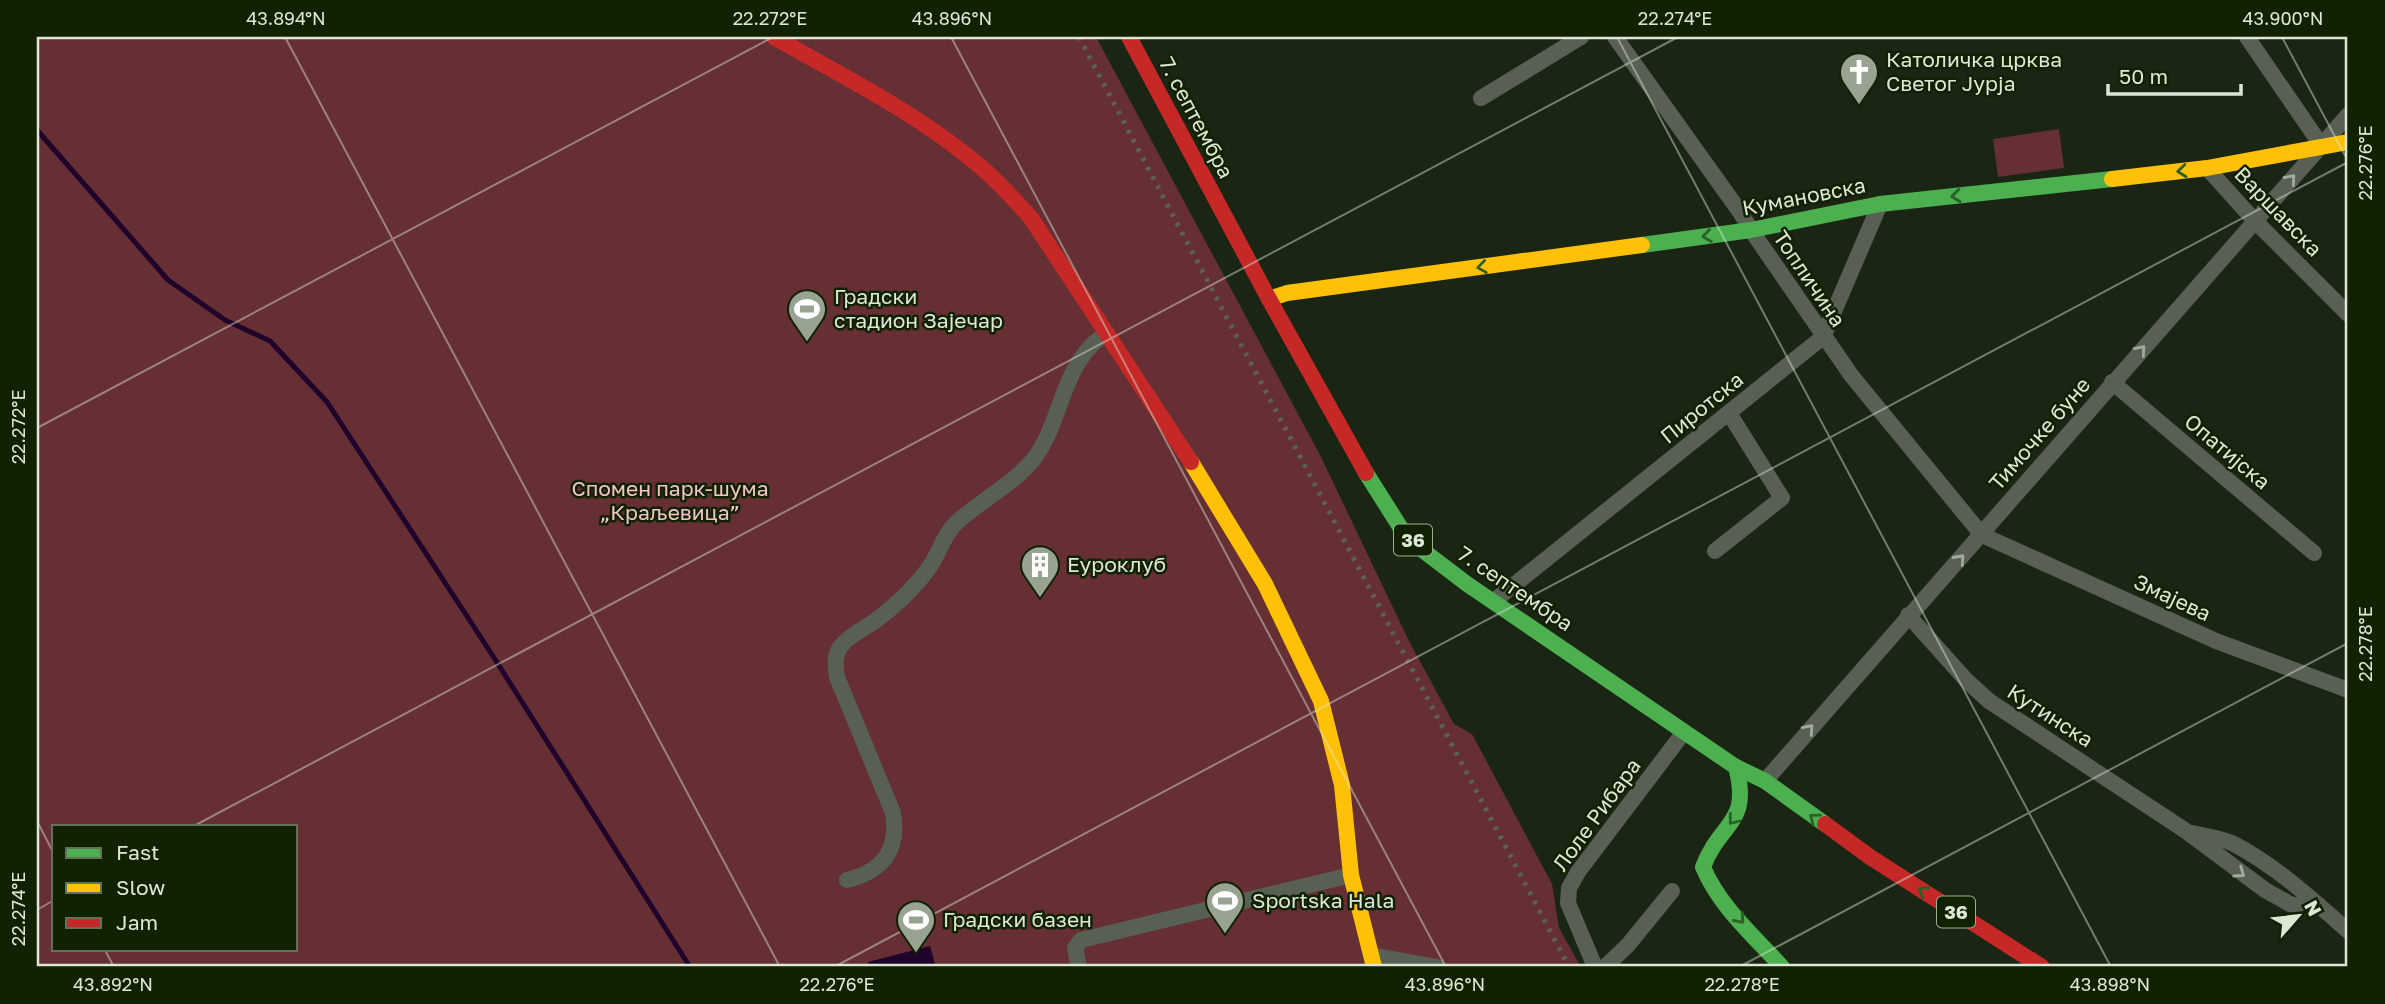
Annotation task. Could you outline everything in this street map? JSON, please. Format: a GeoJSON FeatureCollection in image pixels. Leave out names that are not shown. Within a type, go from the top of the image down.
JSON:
{"type":"FeatureCollection","features":[{"type":"Feature","properties":{"kind":"street"},"geometry":{"type":"LineString","coordinates":[[774,37],[891,105],[955,146],[1005,189],[1031,218],[1225,516],[1265,584],[1310,677],[1328,724],[1342,785],[1351,875],[1372,961],[1437,967]]}},
{"type":"Feature","properties":{"kind":"street","name":"7. септембра"},"geometry":{"type":"LineString","coordinates":[[1129,37],[1269,299],[1369,479],[1402,530],[1444,567],[1736,768],[1765,781],[1870,857],[2042,967]]}},
{"type":"Feature","properties":{"kind":"street"},"geometry":{"type":"LineString","coordinates":[[1481,98],[1581,37]]}},
{"type":"Feature","properties":{"kind":"street","name":"Топличина"},"geometry":{"type":"LineString","coordinates":[[1615,37],[1741,212],[1851,375],[1982,535]]}},
{"type":"Feature","properties":{"kind":"street"},"geometry":{"type":"LineString","coordinates":[[2247,37],[2321,145]]}},
{"type":"Feature","properties":{"kind":"street","name":"Тимочке буне"},"geometry":{"type":"LineString","coordinates":[[1765,781],[2348,115]]}},
{"type":"Feature","properties":{"kind":"street","name":"Кумановска"},"geometry":{"type":"LineString","coordinates":[[1269,299],[1287,293],[1751,230],[1880,204],[2207,168],[2348,142]]}},
{"type":"Feature","properties":{"kind":"street","name":"Варшавска"},"geometry":{"type":"LineString","coordinates":[[2207,168],[2254,220],[2348,314]]}},
{"type":"Feature","properties":{"kind":"street","name":"Пиротска"},"geometry":{"type":"LineString","coordinates":[[1494,601],[1823,337],[1880,204]]}},
{"type":"Feature","properties":{"kind":"street"},"geometry":{"type":"LineString","coordinates":[[847,880],[875,869],[893,843],[895,829],[893,813],[838,677],[836,657],[840,647],[847,639],[891,609],[916,586],[932,565],[945,537],[956,524],[1014,479],[1033,459],[1045,441],[1079,363],[1090,347],[1107,333]]}},
{"type":"Feature","properties":{"kind":"street","name":"Опатијска"},"geometry":{"type":"LineString","coordinates":[[2112,382],[2314,553]]}},
{"type":"Feature","properties":{"kind":"street"},"geometry":{"type":"LineString","coordinates":[[1715,551],[1782,498],[1729,413]]}},
{"type":"Feature","properties":{"kind":"street","name":"Змајева"},"geometry":{"type":"LineString","coordinates":[[1982,535],[2216,641],[2348,690]]}},
{"type":"Feature","properties":{"kind":"street","name":"Кутинска"},"geometry":{"type":"LineString","coordinates":[[1908,615],[1967,681],[1989,701],[2186,831],[2232,843],[2291,882],[2348,930]]}},
{"type":"Feature","properties":{"kind":"street","name":"Лоле Рибара"},"geometry":{"type":"LineString","coordinates":[[1595,967],[1568,903],[1569,888],[1578,872],[1684,732]]}},
{"type":"Feature","properties":{"kind":"street"},"geometry":{"type":"LineString","coordinates":[[1736,768],[1743,804],[1710,850],[1703,867],[1724,901],[1782,967]]}},
{"type":"Feature","properties":{"kind":"street"},"geometry":{"type":"LineString","coordinates":[[1079,967],[1075,948],[1081,940],[1351,875]]}},
{"type":"Feature","properties":{"kind":"street"},"geometry":{"type":"LineString","coordinates":[[1605,967],[1628,945],[1672,891]]}},
{"type":"Feature","properties":{"kind":"green space","name":"Спомен парк-шума „Краљевица”"},"geometry":{"type":"Polygon","coordinates":[[[37,37],[1096,37],[1320,455],[1410,643],[1454,724],[1472,734],[1552,884],[1559,928],[1581,967],[37,967],[37,37]]]}},
{"type":"Feature","properties":{"kind":"green space"},"geometry":{"type":"Polygon","coordinates":[[[2059,129],[2064,168],[1998,177],[1993,139],[2059,129]]]}},
{"type":"Feature","properties":{"kind":"shaded area","name":"Градски базен"},"geometry":{"type":"Polygon","coordinates":[[[930,946],[936,967],[869,967],[868,962],[930,946]]]}},
{"type":"Feature","properties":{"kind":"waterway"},"geometry":{"type":"LineString","coordinates":[[37,130],[168,280],[225,320],[270,341],[327,402],[491,653],[690,967]]}},
{"type":"Feature","properties":{"kind":"railway"},"geometry":{"type":"LineString","coordinates":[[1079,37],[1569,967]]}},
{"type":"Feature","properties":{"kind":"traffic: fast"},"geometry":{"type":"LineString","coordinates":[[1642,245],[1751,230],[1880,204],[2112,179]]}},
{"type":"Feature","properties":{"kind":"traffic: fast"},"geometry":{"type":"LineString","coordinates":[[1366,473],[1402,530],[1425,552],[1467,584],[1736,767],[1765,781],[1825,824]]}},
{"type":"Feature","properties":{"kind":"traffic: fast"},"geometry":{"type":"LineString","coordinates":[[1736,767],[1740,786],[1737,812],[1703,867],[1728,908],[1782,967]]}},
{"type":"Feature","properties":{"kind":"traffic: slow"},"geometry":{"type":"LineString","coordinates":[[2112,179],[2207,168],[2348,142]]}},
{"type":"Feature","properties":{"kind":"traffic: slow"},"geometry":{"type":"LineString","coordinates":[[1269,299],[1287,293],[1642,245]]}},
{"type":"Feature","properties":{"kind":"traffic: slow"},"geometry":{"type":"LineString","coordinates":[[1191,462],[1265,584],[1321,701],[1342,785],[1351,875],[1374,967]]}},
{"type":"Feature","properties":{"kind":"traffic: jam"},"geometry":{"type":"LineString","coordinates":[[774,37],[924,124],[970,158],[1002,187],[1031,218],[1191,462]]}},
{"type":"Feature","properties":{"kind":"traffic: jam"},"geometry":{"type":"LineString","coordinates":[[1129,37],[1269,299],[1366,473]]}},
{"type":"Feature","properties":{"kind":"traffic: jam"},"geometry":{"type":"LineString","coordinates":[[1825,824],[1870,857],[2042,967]]}},
{"type":"Feature","properties":{"kind":"place","name":"Католичка црква Светог Јурја"},"geometry":{"type":"Point","coordinates":[1859,106]}},
{"type":"Feature","properties":{"kind":"place","name":"Градски стадион Зајечар"},"geometry":{"type":"Point","coordinates":[807,343]}},
{"type":"Feature","properties":{"kind":"place","name":"Еуроклуб"},"geometry":{"type":"Point","coordinates":[1040,599]}},
{"type":"Feature","properties":{"kind":"place","name":"Sportska Hala"},"geometry":{"type":"Point","coordinates":[1225,935]}},
{"type":"Feature","properties":{"kind":"place","name":"Градски базен"},"geometry":{"type":"Point","coordinates":[916,954]}}]}
